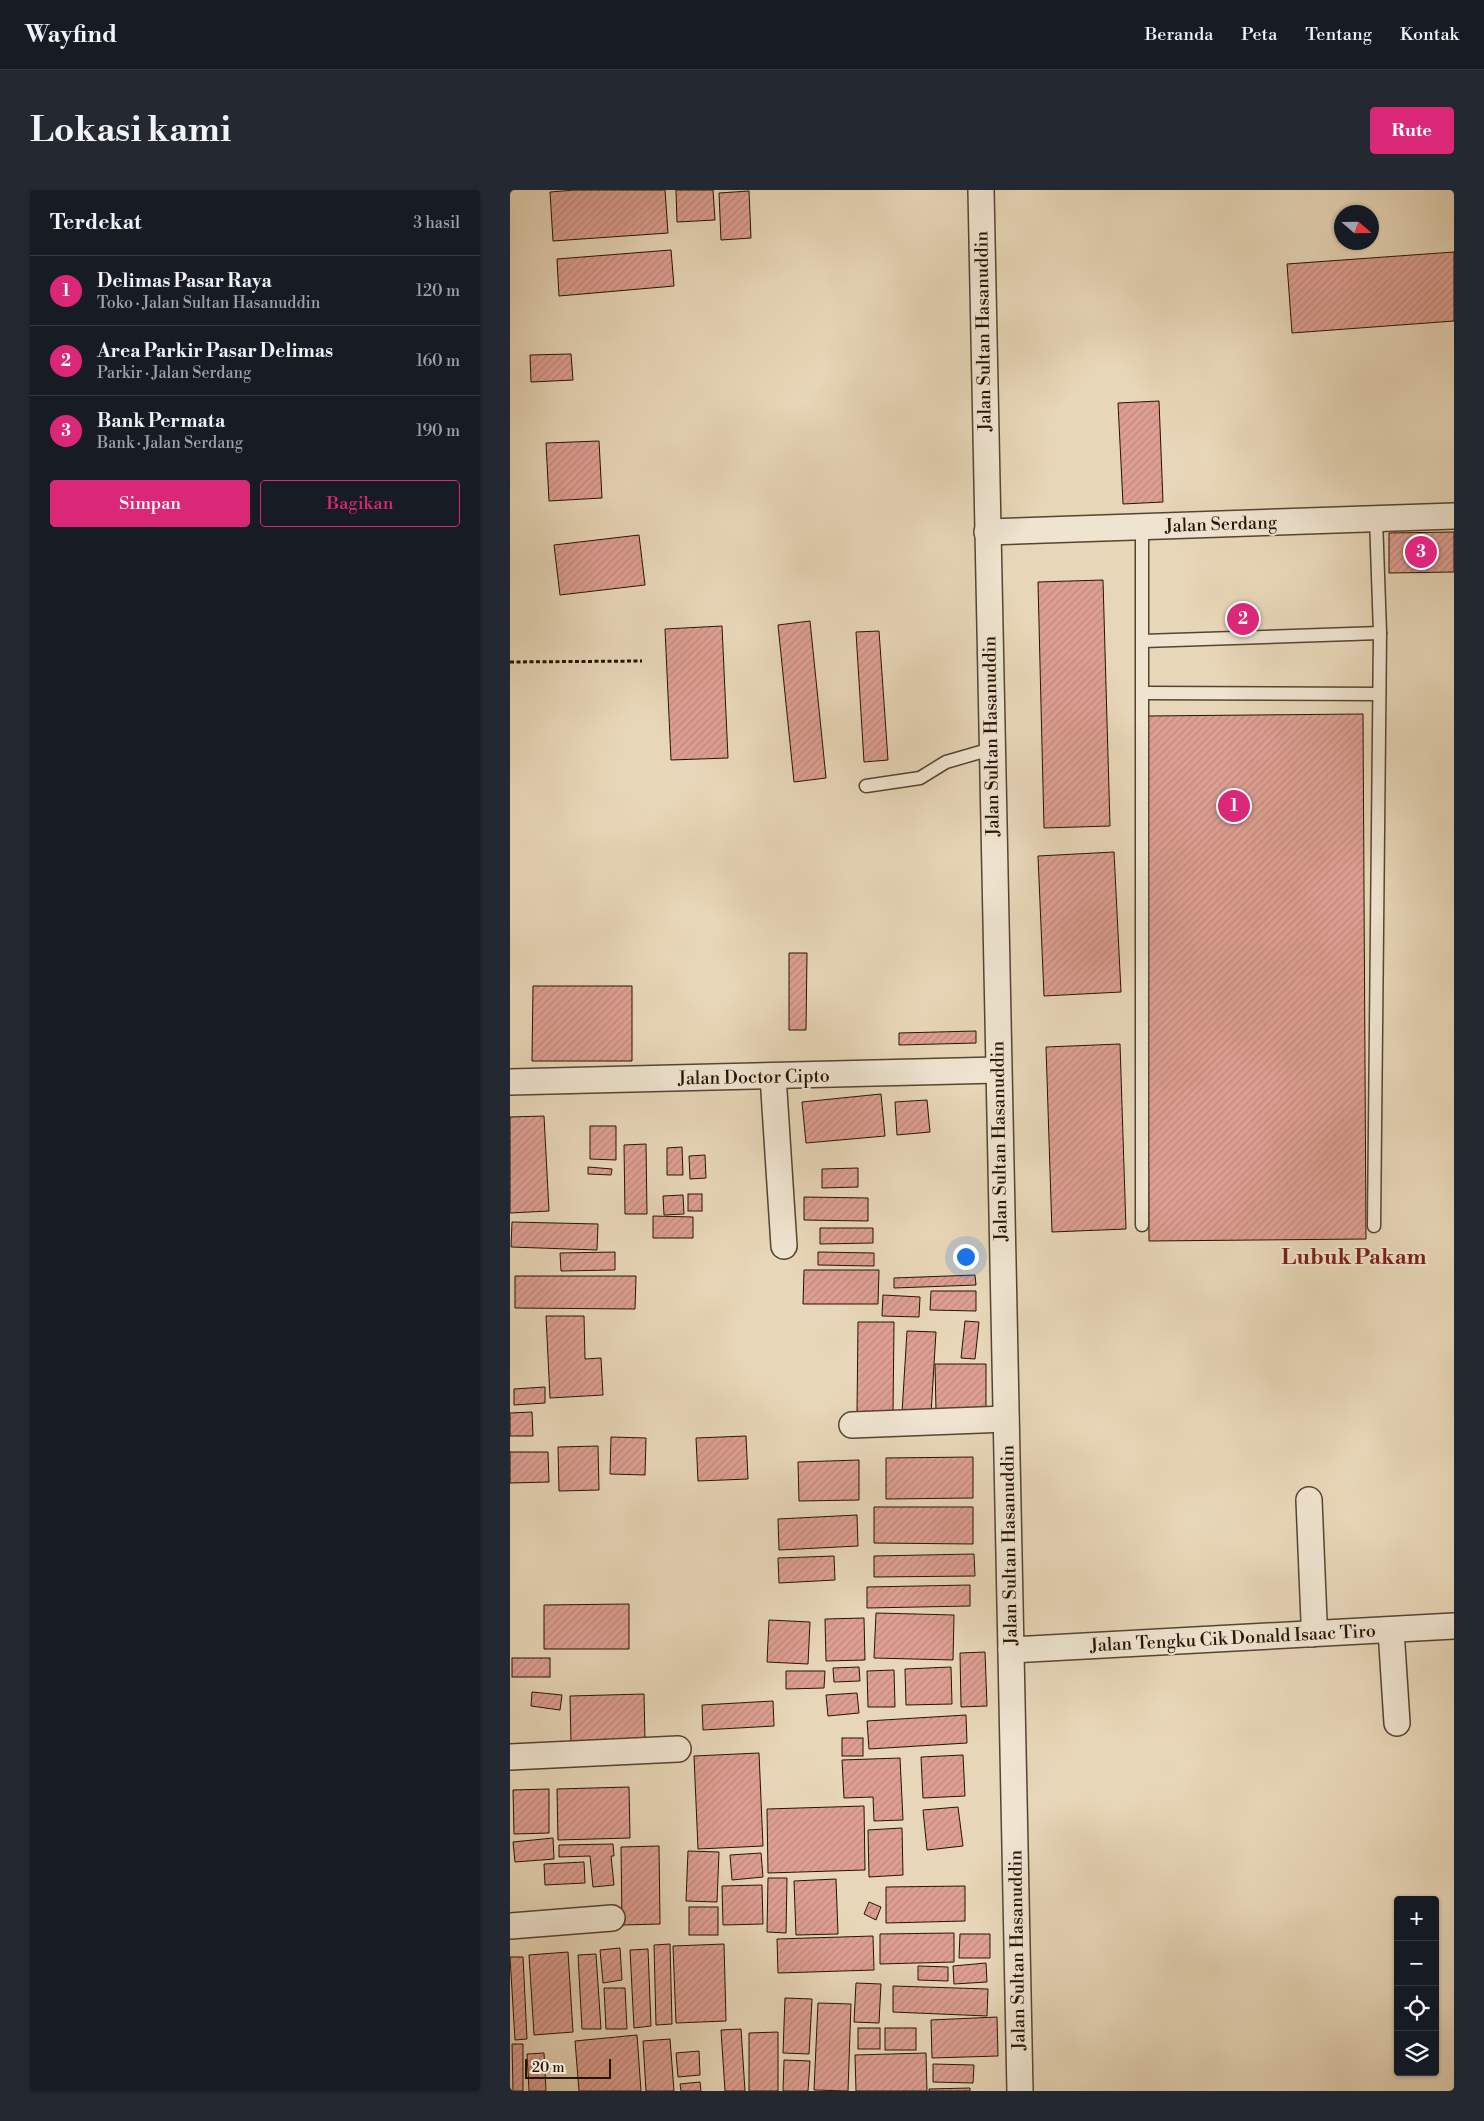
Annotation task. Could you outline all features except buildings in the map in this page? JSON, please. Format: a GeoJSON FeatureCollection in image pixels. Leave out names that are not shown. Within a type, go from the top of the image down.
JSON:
{"type":"FeatureCollection","features":[{"type":"Feature","properties":{"kind":"street","name":"Jalan Sultan Hasanuddin"},"geometry":{"type":"LineString","coordinates":[[980,190],[1020,2091]]}},
{"type":"Feature","properties":{"kind":"street","name":"Jalan Serdang"},"geometry":{"type":"LineString","coordinates":[[987,532],[1454,516]]}},
{"type":"Feature","properties":{"kind":"street","name":"Jalan Doctor Cipto"},"geometry":{"type":"LineString","coordinates":[[510,1082],[998,1070]]}},
{"type":"Feature","properties":{"kind":"street"},"geometry":{"type":"LineString","coordinates":[[773,1076],[784,1246]]}},
{"type":"Feature","properties":{"kind":"street"},"geometry":{"type":"LineString","coordinates":[[852,1426],[1006,1419]]}},
{"type":"Feature","properties":{"kind":"street"},"geometry":{"type":"LineString","coordinates":[[1309,1500],[1314,1621],[1312,1634]]}},
{"type":"Feature","properties":{"kind":"street","name":"Jalan Tengku Cik Donald Isaac Tiro"},"geometry":{"type":"LineString","coordinates":[[1011,1650],[1454,1626]]}},
{"type":"Feature","properties":{"kind":"street"},"geometry":{"type":"LineString","coordinates":[[1391,1630],[1397,1723]]}},
{"type":"Feature","properties":{"kind":"street"},"geometry":{"type":"LineString","coordinates":[[510,1757],[678,1749]]}},
{"type":"Feature","properties":{"kind":"street"},"geometry":{"type":"LineString","coordinates":[[510,1926],[612,1918]]}},
{"type":"Feature","properties":{"kind":"lane"},"geometry":{"type":"LineString","coordinates":[[1374,1226],[1380,633],[1376,518]]}},
{"type":"Feature","properties":{"kind":"lane"},"geometry":{"type":"LineString","coordinates":[[1142,526],[1142,1225]]}},
{"type":"Feature","properties":{"kind":"lane"},"geometry":{"type":"LineString","coordinates":[[1143,641],[1380,633]]}},
{"type":"Feature","properties":{"kind":"lane"},"geometry":{"type":"LineString","coordinates":[[1143,694],[1379,694]]}},
{"type":"Feature","properties":{"kind":"lane"},"geometry":{"type":"LineString","coordinates":[[866,786],[920,778],[946,762],[992,749]]}},
{"type":"Feature","properties":{"kind":"path"},"geometry":{"type":"LineString","coordinates":[[510,662],[642,661]]}},
{"type":"Feature","properties":{"kind":"place","name":"Bank Permata"},"geometry":{"type":"Point","coordinates":[1421,552]}},
{"type":"Feature","properties":{"kind":"place","name":"Area Parkir Pasar Delimas"},"geometry":{"type":"Point","coordinates":[1243,619]}},
{"type":"Feature","properties":{"kind":"place","name":"Delimas Pasar Raya"},"geometry":{"type":"Point","coordinates":[1234,806]}},
{"type":"Feature","properties":{"kind":"district","name":"Lubuk Pakam"},"geometry":{"type":"Point","coordinates":[1354,1256]}}]}
